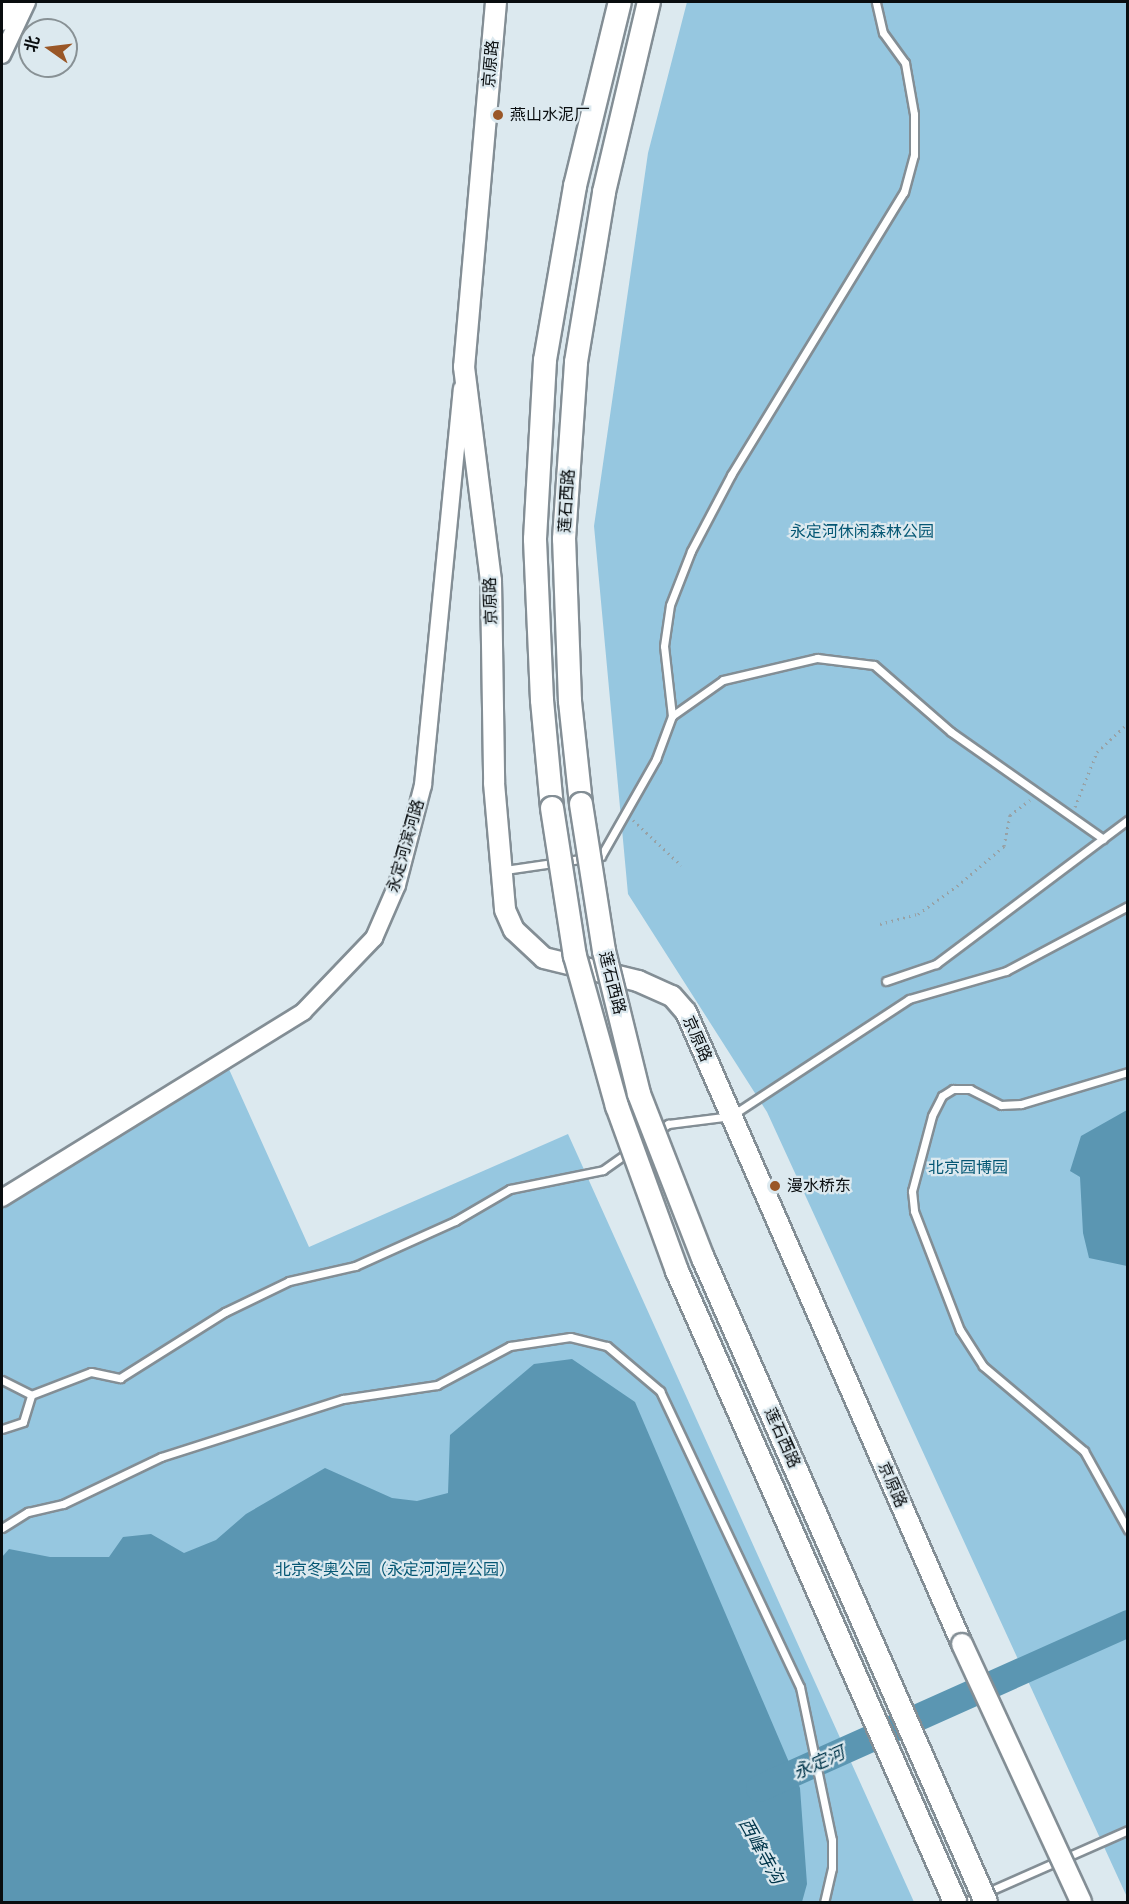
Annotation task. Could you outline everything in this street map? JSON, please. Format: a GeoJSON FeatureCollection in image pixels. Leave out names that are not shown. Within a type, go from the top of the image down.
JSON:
{"type":"FeatureCollection","features":[{"type":"Feature","properties":{"kind":"highway","name":"莲石西路"},"geometry":{"type":"LineString","coordinates":[[620,2],[575,186],[545,360],[535,539],[542,700],[552,808],[575,956],[617,1106],[677,1271],[955,1902]]}},
{"type":"Feature","properties":{"kind":"highway","name":"莲石西路"},"geometry":{"type":"LineString","coordinates":[[649,2],[604,192],[576,362],[564,539],[570,701],[581,804],[604,951],[639,1094],[703,1258],[986,1902]]}},
{"type":"Feature","properties":{"kind":"main road","name":"京原路"},"geometry":{"type":"LineString","coordinates":[[496,2],[464,367],[491,581],[494,783],[506,910],[514,930],[536,952],[566,965],[638,981],[672,996],[686,1012],[962,1644],[1081,1902]]}},
{"type":"Feature","properties":{"kind":"street"},"geometry":{"type":"LineString","coordinates":[[2,22],[10,2]]}},
{"type":"Feature","properties":{"kind":"street"},"geometry":{"type":"LineString","coordinates":[[2,55],[27,2]]}},
{"type":"Feature","properties":{"kind":"street","name":"永定河滨河路"},"geometry":{"type":"LineString","coordinates":[[2,1198],[303,1012],[374,938],[397,885],[423,785],[464,367]]}},
{"type":"Feature","properties":{"kind":"lane"},"geometry":{"type":"LineString","coordinates":[[502,870],[601,856],[656,759],[672,717],[664,646],[670,605],[691,551],[731,475],[904,192],[914,155],[914,114],[905,63],[883,33],[876,2]]}},
{"type":"Feature","properties":{"kind":"lane"},"geometry":{"type":"LineString","coordinates":[[672,717],[723,680],[817,658],[874,665],[951,732],[1103,839]]}},
{"type":"Feature","properties":{"kind":"lane"},"geometry":{"type":"LineString","coordinates":[[886,981],[936,964],[1128,820]]}},
{"type":"Feature","properties":{"kind":"lane"},"geometry":{"type":"LineString","coordinates":[[2,1380],[31,1395],[91,1372],[120,1378],[225,1312],[289,1281],[355,1266],[455,1221],[510,1189],[603,1170],[668,1124],[731,1116],[909,999],[1006,971],[1128,906]]}},
{"type":"Feature","properties":{"kind":"lane"},"geometry":{"type":"LineString","coordinates":[[1128,1072],[1021,1104],[1001,1105],[970,1089],[953,1089],[942,1096],[932,1116],[912,1191],[914,1210],[960,1330],[983,1366],[1084,1451],[1128,1530]]}},
{"type":"Feature","properties":{"kind":"lane"},"geometry":{"type":"LineString","coordinates":[[2,1528],[27,1512],[63,1504],[161,1457],[342,1400],[438,1386],[510,1346],[570,1337],[607,1346],[660,1392],[800,1687],[832,1840],[832,1868],[824,1902]]}},
{"type":"Feature","properties":{"kind":"lane"},"geometry":{"type":"LineString","coordinates":[[2,1429],[23,1422],[31,1395]]}},
{"type":"Feature","properties":{"kind":"lane"},"geometry":{"type":"LineString","coordinates":[[965,1902],[1128,1830]]}},
{"type":"Feature","properties":{"kind":"path"},"geometry":{"type":"LineString","coordinates":[[1071,817],[1097,752],[1128,723]]}},
{"type":"Feature","properties":{"kind":"path"},"geometry":{"type":"LineString","coordinates":[[880,924],[918,914],[957,886],[1004,846],[1010,815],[1038,793]]}},
{"type":"Feature","properties":{"kind":"path"},"geometry":{"type":"LineString","coordinates":[[626,813],[681,865]]}},
{"type":"Feature","properties":{"kind":"green space","name":"永定河休闲森林公园"},"geometry":{"type":"Polygon","coordinates":[[[687,2],[1127,2],[1127,1897],[767,1112],[628,894],[594,526],[648,153],[687,2]]]}},
{"type":"Feature","properties":{"kind":"green space","name":"北京冬奥公园（永定河河岸公园）"},"geometry":{"type":"Polygon","coordinates":[[[228,1067],[309,1247],[568,1134],[914,1902],[2,1902],[2,1209],[228,1067]]]}},
{"type":"Feature","properties":{"kind":"water"},"geometry":{"type":"Polygon","coordinates":[[[1127,1110],[1127,1266],[1089,1258],[1083,1233],[1080,1177],[1070,1171],[1081,1136],[1127,1110]]]}},
{"type":"Feature","properties":{"kind":"water","name":"西峰寺沟"},"geometry":{"type":"Polygon","coordinates":[[[572,1359],[635,1402],[800,1788],[807,1884],[802,1902],[2,1902],[2,1557],[9,1549],[50,1557],[109,1557],[123,1537],[151,1534],[184,1553],[216,1540],[246,1514],[325,1468],[392,1498],[417,1501],[448,1493],[450,1435],[534,1364],[572,1359]]]}},
{"type":"Feature","properties":{"kind":"waterway","name":"永定河"},"geometry":{"type":"LineString","coordinates":[[759,1788],[1128,1623]]}},
{"type":"Feature","properties":{"kind":"place","name":"燕山水泥厂"},"geometry":{"type":"Point","coordinates":[498,115]}},
{"type":"Feature","properties":{"kind":"place","name":"漫水桥东"},"geometry":{"type":"Point","coordinates":[775,1186]}},
{"type":"Feature","properties":{"kind":"park label","name":"北京园博园"},"geometry":{"type":"Point","coordinates":[968,1168]}}]}
